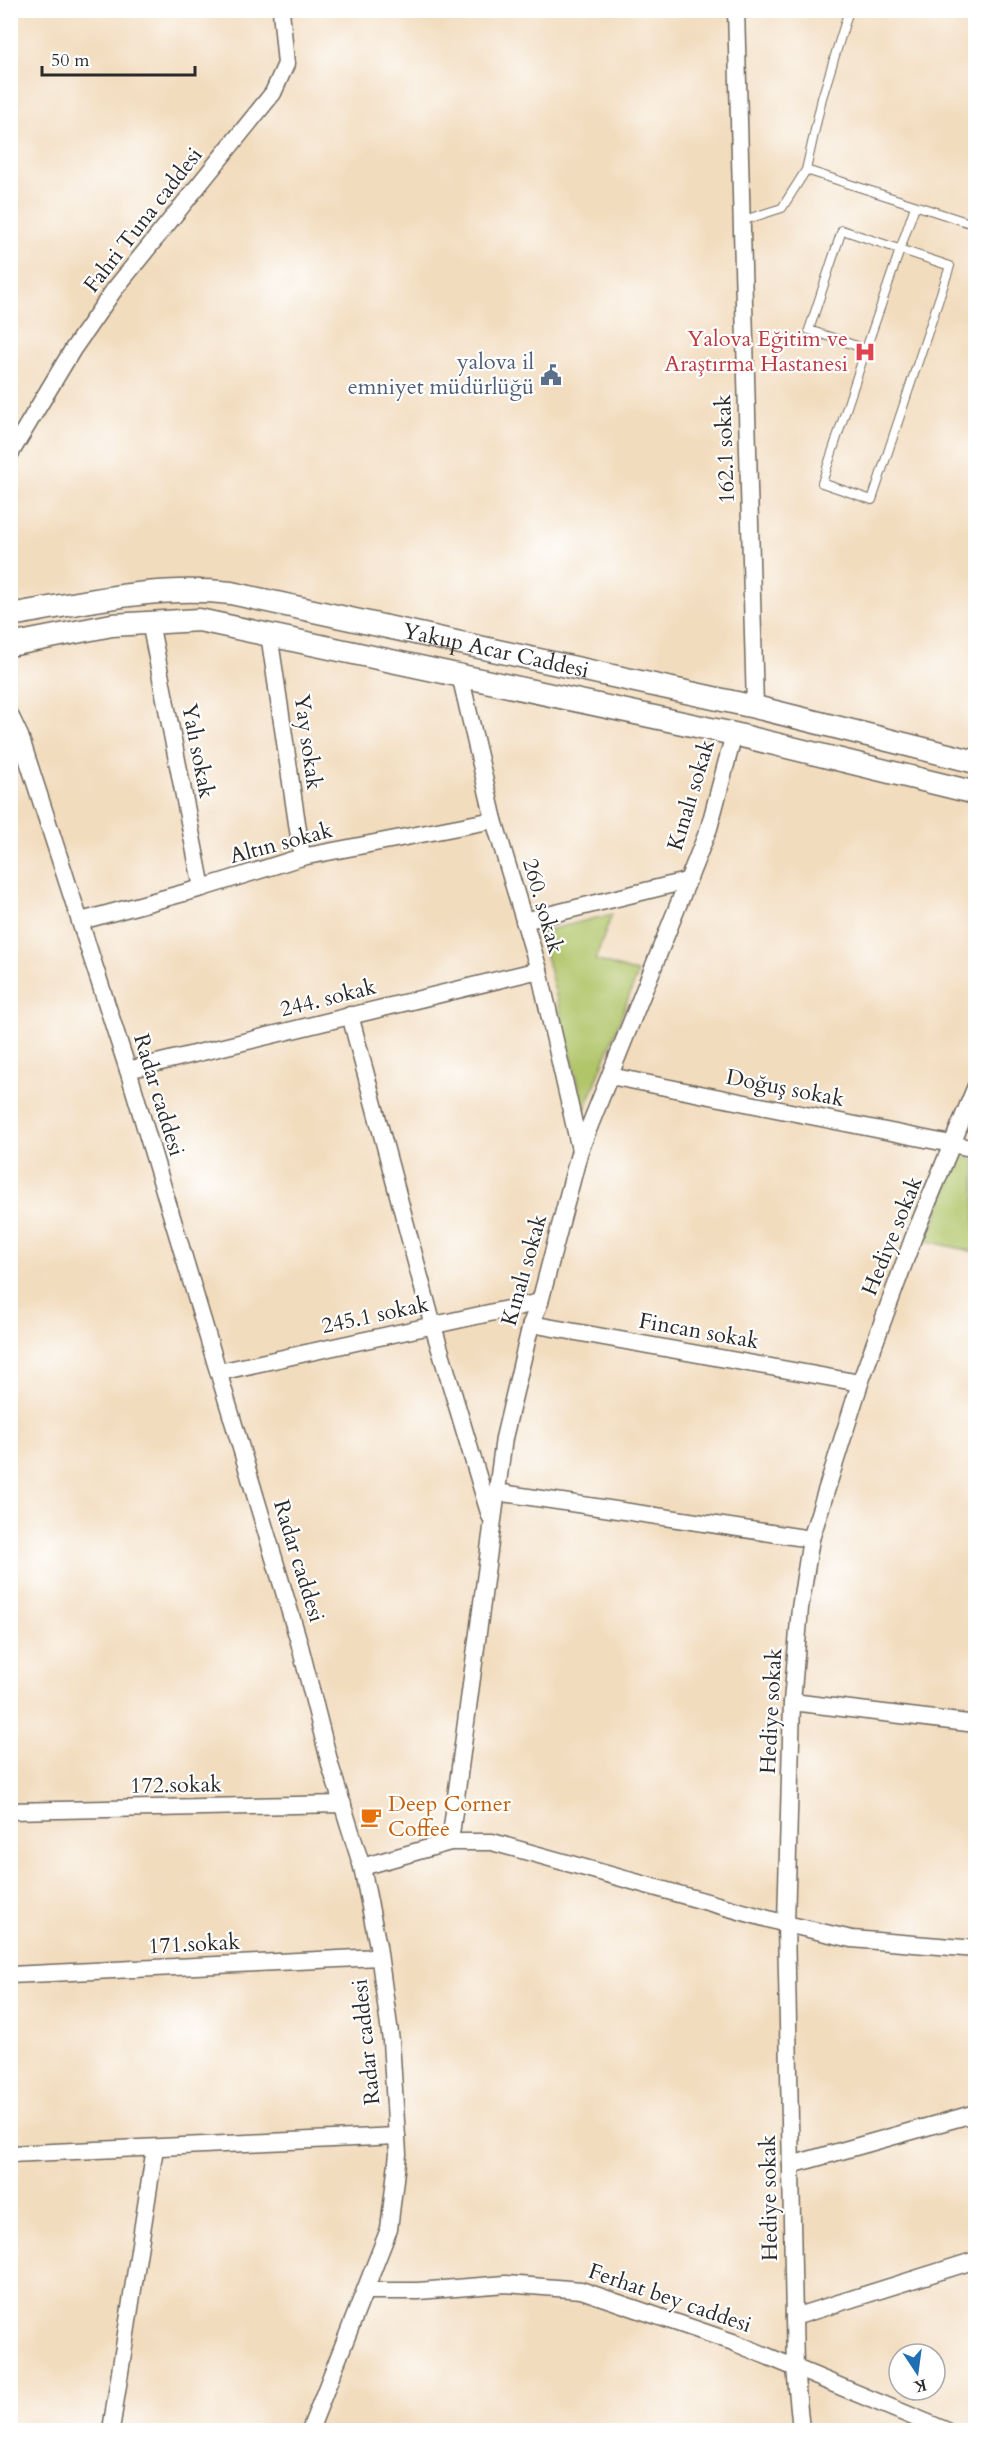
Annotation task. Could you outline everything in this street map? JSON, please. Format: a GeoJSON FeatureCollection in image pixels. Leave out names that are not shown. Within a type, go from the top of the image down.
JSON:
{"type":"FeatureCollection","features":[{"type":"Feature","properties":{"kind":"street","name":"Fahri Tuna caddesi"},"geometry":{"type":"LineString","coordinates":[[10,454],[73,349],[114,290],[273,93],[286,64],[280,10]]}},
{"type":"Feature","properties":{"kind":"street","name":"162.1 sokak"},"geometry":{"type":"LineString","coordinates":[[736,10],[755,707]]}},
{"type":"Feature","properties":{"kind":"street","name":"Yakup Acar Caddesi"},"geometry":{"type":"LineString","coordinates":[[10,615],[161,591],[195,589],[231,593],[755,707],[975,762]]}},
{"type":"Feature","properties":{"kind":"street","name":"Yakup Acar Caddesi"},"geometry":{"type":"LineString","coordinates":[[10,645],[112,625],[199,620],[734,734],[975,793]]}},
{"type":"Feature","properties":{"kind":"street","name":"Yalı sokak"},"geometry":{"type":"LineString","coordinates":[[150,622],[202,888]]}},
{"type":"Feature","properties":{"kind":"street","name":"Yay sokak"},"geometry":{"type":"LineString","coordinates":[[269,634],[302,857]]}},
{"type":"Feature","properties":{"kind":"street","name":"260. sokak"},"geometry":{"type":"LineString","coordinates":[[460,675],[494,820],[538,970],[580,1150]]}},
{"type":"Feature","properties":{"kind":"street","name":"Radar caddesi"},"geometry":{"type":"LineString","coordinates":[[10,715],[20,736],[128,1070],[299,1641],[362,1867],[379,1958],[391,2041],[398,2154],[389,2229],[310,2430]]}},
{"type":"Feature","properties":{"kind":"street","name":"Kınalı sokak"},"geometry":{"type":"LineString","coordinates":[[450,1842],[504,1438],[531,1324],[540,1302],[580,1150],[709,828],[734,734]]}},
{"type":"Feature","properties":{"kind":"street","name":"Altın sokak"},"geometry":{"type":"LineString","coordinates":[[81,921],[202,888],[302,857],[494,820]]}},
{"type":"Feature","properties":{"kind":"street"},"geometry":{"type":"LineString","coordinates":[[524,921],[686,881]]}},
{"type":"Feature","properties":{"kind":"street","name":"244. sokak"},"geometry":{"type":"LineString","coordinates":[[128,1070],[538,970]]}},
{"type":"Feature","properties":{"kind":"street"},"geometry":{"type":"LineString","coordinates":[[350,1015],[433,1326],[492,1522]]}},
{"type":"Feature","properties":{"kind":"street","name":"Doğuş sokak"},"geometry":{"type":"LineString","coordinates":[[610,1076],[975,1149]]}},
{"type":"Feature","properties":{"kind":"street","name":"Hediye sokak"},"geometry":{"type":"LineString","coordinates":[[801,2430],[795,2368],[786,1924],[792,1702],[800,1608],[811,1539],[860,1383],[975,1086]]}},
{"type":"Feature","properties":{"kind":"street","name":"245.1 sokak"},"geometry":{"type":"LineString","coordinates":[[219,1372],[540,1302]]}},
{"type":"Feature","properties":{"kind":"street","name":"Fincan sokak"},"geometry":{"type":"LineString","coordinates":[[531,1324],[860,1383]]}},
{"type":"Feature","properties":{"kind":"street"},"geometry":{"type":"LineString","coordinates":[[496,1492],[811,1539]]}},
{"type":"Feature","properties":{"kind":"street"},"geometry":{"type":"LineString","coordinates":[[792,1702],[975,1724]]}},
{"type":"Feature","properties":{"kind":"street","name":"172.sokak"},"geometry":{"type":"LineString","coordinates":[[10,1811],[343,1804]]}},
{"type":"Feature","properties":{"kind":"street"},"geometry":{"type":"LineString","coordinates":[[362,1867],[450,1842],[492,1842],[786,1924],[852,1939],[975,1949]]}},
{"type":"Feature","properties":{"kind":"street","name":"171.sokak"},"geometry":{"type":"LineString","coordinates":[[10,1975],[379,1958]]}},
{"type":"Feature","properties":{"kind":"street"},"geometry":{"type":"LineString","coordinates":[[791,2165],[975,2113]]}},
{"type":"Feature","properties":{"kind":"street"},"geometry":{"type":"LineString","coordinates":[[10,2154],[397,2136]]}},
{"type":"Feature","properties":{"kind":"street"},"geometry":{"type":"LineString","coordinates":[[111,2430],[155,2148]]}},
{"type":"Feature","properties":{"kind":"street"},"geometry":{"type":"LineString","coordinates":[[794,2317],[975,2260]]}},
{"type":"Feature","properties":{"kind":"street","name":"Ferhat bey caddesi"},"geometry":{"type":"LineString","coordinates":[[365,2291],[418,2291],[506,2284],[581,2290],[733,2342],[945,2430]]}},
{"type":"Feature","properties":{"kind":"lane"},"geometry":{"type":"LineString","coordinates":[[741,221],[782,208],[806,170],[822,98],[849,10]]}},
{"type":"Feature","properties":{"kind":"lane"},"geometry":{"type":"LineString","coordinates":[[806,170],[975,225]]}},
{"type":"Feature","properties":{"kind":"lane"},"geometry":{"type":"LineString","coordinates":[[867,349],[809,330],[842,231],[899,249],[950,266],[872,500],[822,483],[867,349],[899,249],[915,206]]}},
{"type":"Feature","properties":{"kind":"green space"},"geometry":{"type":"Polygon","coordinates":[[[612,914],[595,960],[638,973],[585,1110],[540,932],[612,914]]]}},
{"type":"Feature","properties":{"kind":"green space"},"geometry":{"type":"Polygon","coordinates":[[[960,1156],[975,1159],[975,1252],[927,1241],[960,1156]]]}},
{"type":"Feature","properties":{"kind":"place","name":"Yalova Eğitim ve Araştırma Hastanesi"},"geometry":{"type":"Point","coordinates":[865,352]}},
{"type":"Feature","properties":{"kind":"place","name":"yalova il emniyet müdürlüğü"},"geometry":{"type":"Point","coordinates":[551,375]}},
{"type":"Feature","properties":{"kind":"place","name":"Deep Corner Coffee"},"geometry":{"type":"Point","coordinates":[371,1817]}}]}
